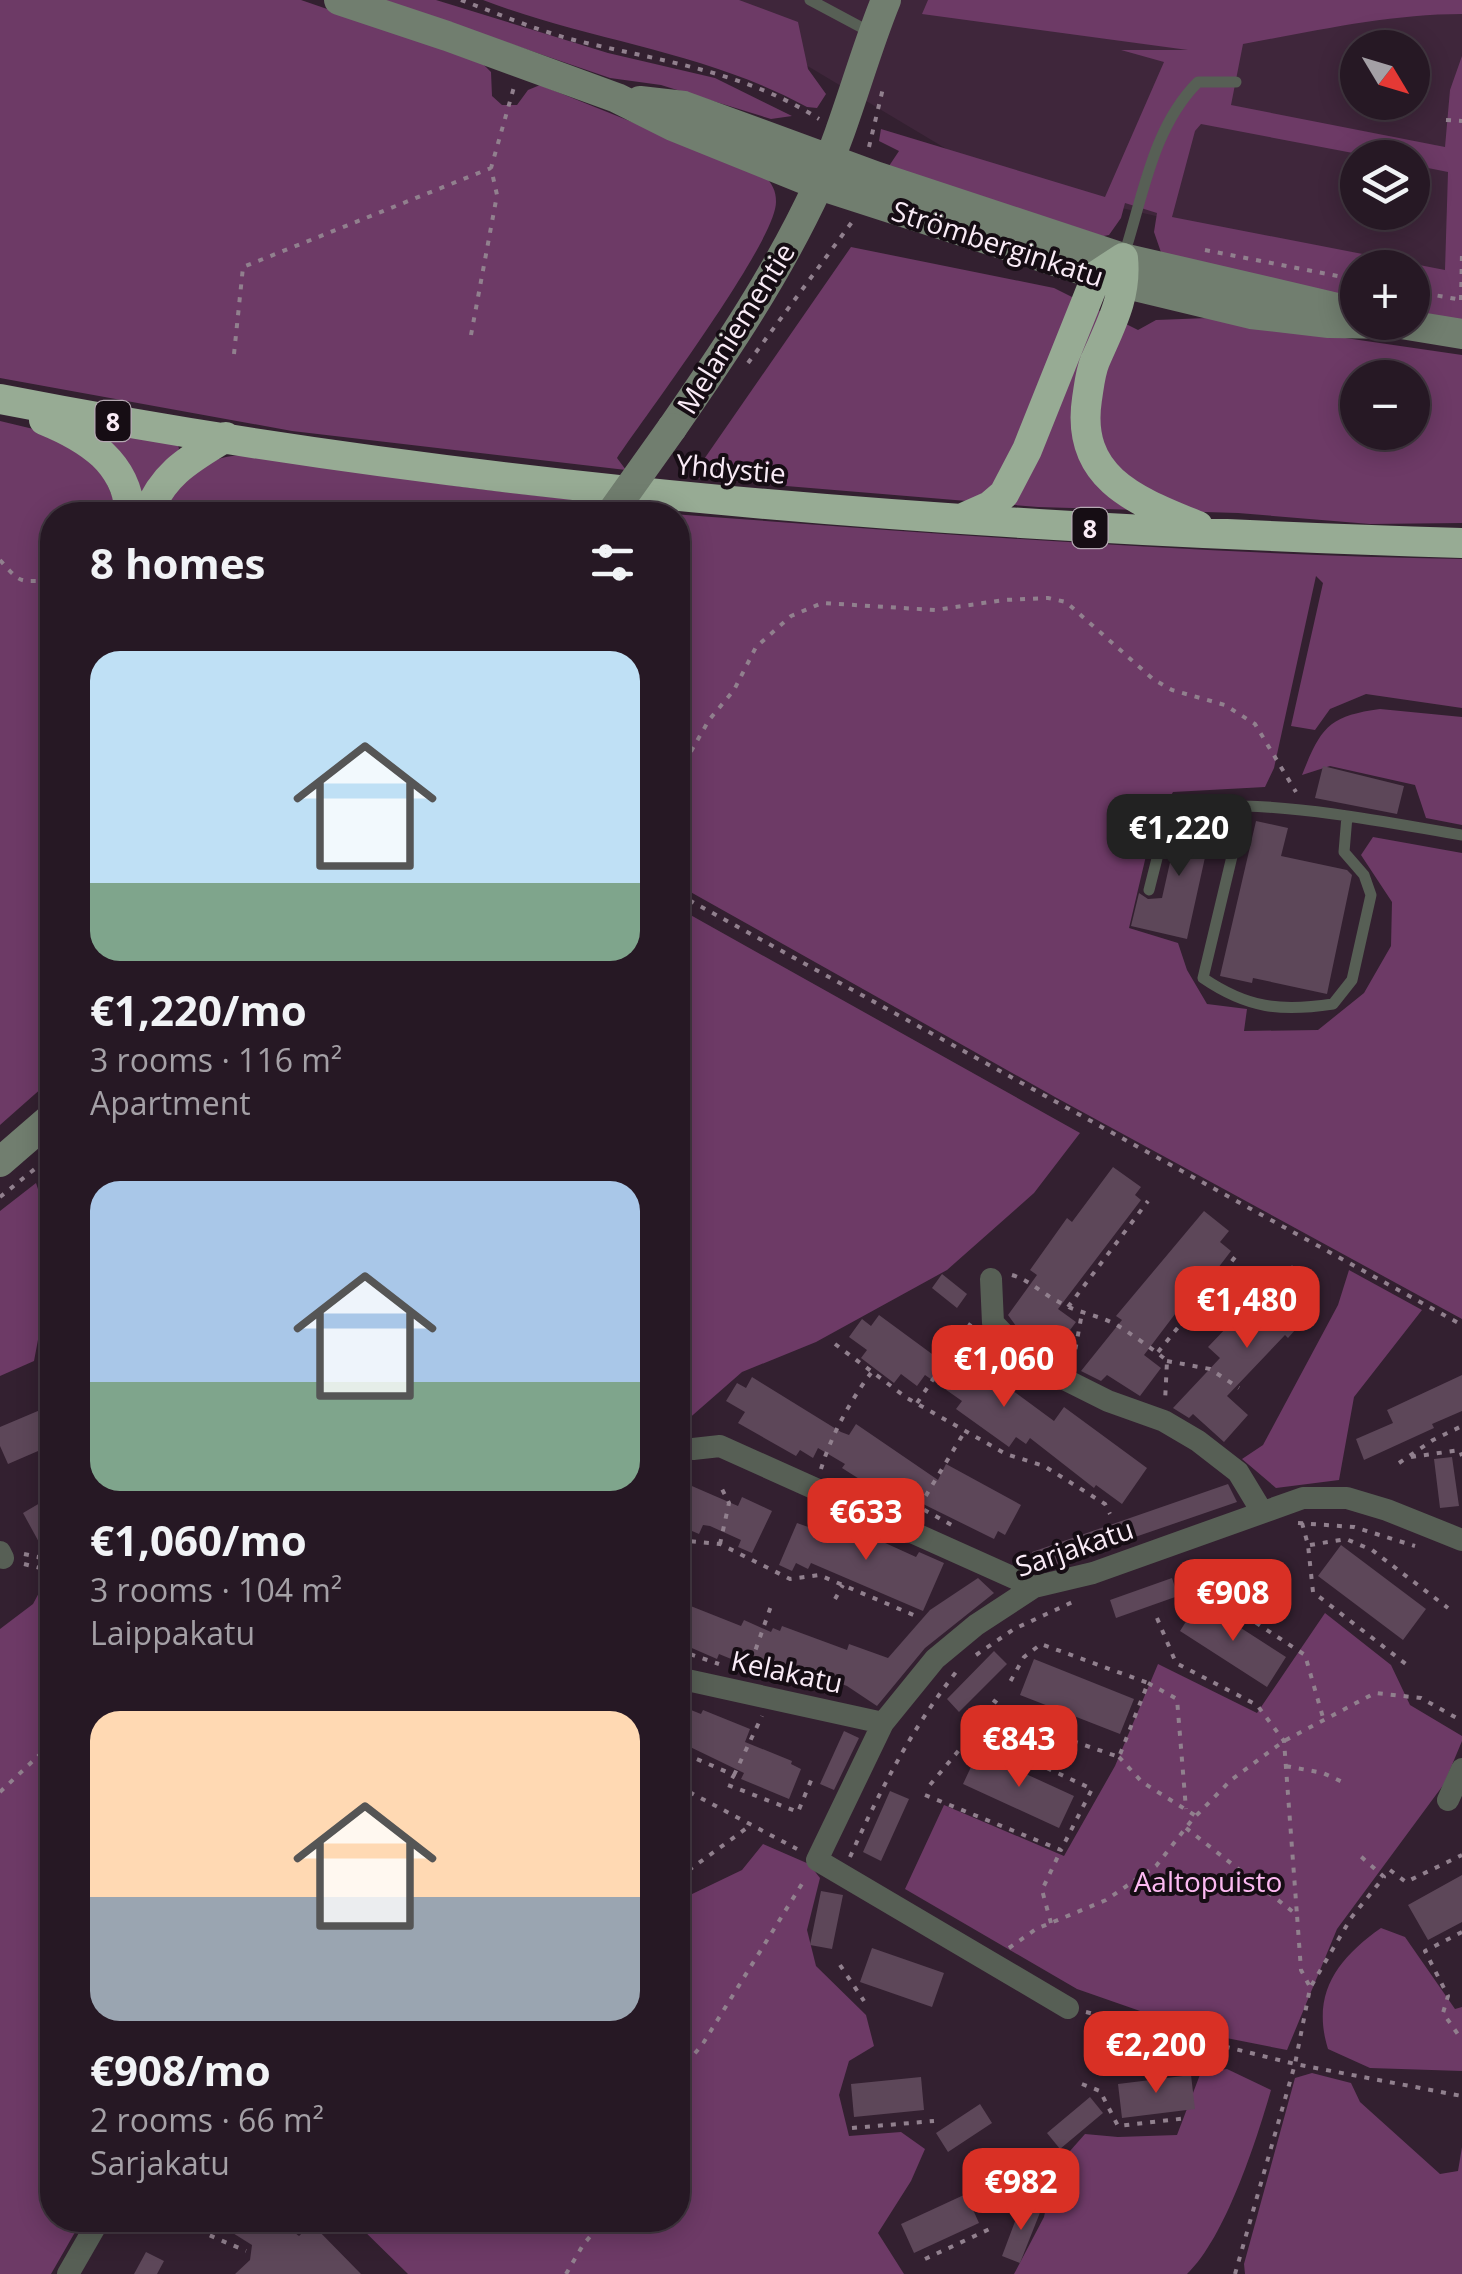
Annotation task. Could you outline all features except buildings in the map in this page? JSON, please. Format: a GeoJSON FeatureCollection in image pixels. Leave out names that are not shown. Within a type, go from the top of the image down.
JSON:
{"type":"FeatureCollection","features":[{"type":"Feature","properties":{"kind":"highway"},"geometry":{"type":"LineString","coordinates":[[960,519],[990,506],[1004,494],[1115,272]]}},
{"type":"Feature","properties":{"kind":"highway"},"geometry":{"type":"LineString","coordinates":[[1115,272],[1083,426],[1090,448],[1102,472],[1123,491],[1219,536]]}},
{"type":"Feature","properties":{"kind":"highway"},"geometry":{"type":"LineString","coordinates":[[0,400],[76,433],[101,450],[129,492],[129,502]]}},
{"type":"Feature","properties":{"kind":"highway","name":"Yhdystie"},"geometry":{"type":"LineString","coordinates":[[0,400],[146,428],[381,462],[684,497],[1219,536],[1462,542]]}},
{"type":"Feature","properties":{"kind":"highway"},"geometry":{"type":"LineString","coordinates":[[152,502],[178,466],[226,438]]}},
{"type":"Feature","properties":{"kind":"street","name":"Strömberginkatu"},"geometry":{"type":"LineString","coordinates":[[339,0],[618,98],[684,106],[829,158],[1115,272],[1340,311]]}},
{"type":"Feature","properties":{"kind":"street","name":"Melaniementie"},"geometry":{"type":"LineString","coordinates":[[619,502],[746,320],[778,266],[829,158],[886,0]]}},
{"type":"Feature","properties":{"kind":"street","name":"Strömberginkatu"},"geometry":{"type":"LineString","coordinates":[[829,158],[867,202],[1251,314],[1340,323]]}},
{"type":"Feature","properties":{"kind":"street","name":"Strömberginkatu"},"geometry":{"type":"LineString","coordinates":[[1430,329],[1462,334]]}},
{"type":"Feature","properties":{"kind":"street"},"geometry":{"type":"LineString","coordinates":[[0,1162],[40,1127]]}},
{"type":"Feature","properties":{"kind":"street"},"geometry":{"type":"LineString","coordinates":[[991,1279],[993,1323],[1021,1352],[1069,1382],[1164,1422],[1198,1441],[1238,1472],[1262,1510]]}},
{"type":"Feature","properties":{"kind":"street"},"geometry":{"type":"LineString","coordinates":[[693,1450],[720,1446],[1034,1586]]}},
{"type":"Feature","properties":{"kind":"street","name":"Sarjakatu"},"geometry":{"type":"LineString","coordinates":[[816,1860],[883,1723],[935,1659],[976,1625],[1034,1586],[1092,1573],[1302,1498],[1347,1498],[1462,1540]]}},
{"type":"Feature","properties":{"kind":"street","name":"Kelakatu"},"geometry":{"type":"LineString","coordinates":[[690,1678],[737,1680],[770,1698],[883,1723]]}},
{"type":"Feature","properties":{"kind":"street"},"geometry":{"type":"LineString","coordinates":[[1448,1800],[1462,1769]]}},
{"type":"Feature","properties":{"kind":"street"},"geometry":{"type":"LineString","coordinates":[[816,1860],[1068,2008]]}},
{"type":"Feature","properties":{"kind":"street"},"geometry":{"type":"LineString","coordinates":[[68,2274],[91,2232]]}},
{"type":"Feature","properties":{"kind":"lane"},"geometry":{"type":"LineString","coordinates":[[810,0],[874,34]]}},
{"type":"Feature","properties":{"kind":"lane"},"geometry":{"type":"LineString","coordinates":[[1115,272],[1158,143],[1181,98],[1198,82],[1236,82]]}},
{"type":"Feature","properties":{"kind":"lane"},"geometry":{"type":"LineString","coordinates":[[1149,890],[1166,823],[1178,803],[1193,800],[1307,810],[1462,835]]}},
{"type":"Feature","properties":{"kind":"lane"},"geometry":{"type":"LineString","coordinates":[[1244,806],[1204,978],[1233,998],[1296,1010],[1332,1004],[1352,980],[1370,895],[1364,875],[1344,852],[1347,816]]}},
{"type":"Feature","properties":{"kind":"path"},"geometry":{"type":"LineString","coordinates":[[461,0],[573,40],[721,74],[792,102],[829,158],[870,147],[886,74]]}},
{"type":"Feature","properties":{"kind":"path"},"geometry":{"type":"LineString","coordinates":[[471,335],[497,195],[491,168],[520,63]]}},
{"type":"Feature","properties":{"kind":"path"},"geometry":{"type":"LineString","coordinates":[[1446,120],[1462,122]]}},
{"type":"Feature","properties":{"kind":"path"},"geometry":{"type":"LineString","coordinates":[[234,354],[243,266],[491,168]]}},
{"type":"Feature","properties":{"kind":"path"},"geometry":{"type":"LineString","coordinates":[[739,376],[867,202]]}},
{"type":"Feature","properties":{"kind":"path"},"geometry":{"type":"LineString","coordinates":[[1203,250],[1340,277]]}},
{"type":"Feature","properties":{"kind":"path"},"geometry":{"type":"LineString","coordinates":[[1430,294],[1461,300],[1462,253]]}},
{"type":"Feature","properties":{"kind":"path"},"geometry":{"type":"LineString","coordinates":[[0,560],[14,578],[29,584],[40,583]]}},
{"type":"Feature","properties":{"kind":"path"},"geometry":{"type":"LineString","coordinates":[[690,754],[734,690],[756,647],[790,616],[822,603],[935,610],[1048,598],[1066,602],[1153,679],[1172,690],[1225,706],[1255,724],[1307,810]]}},
{"type":"Feature","properties":{"kind":"path"},"geometry":{"type":"LineString","coordinates":[[690,901],[1462,1325]]}},
{"type":"Feature","properties":{"kind":"path"},"geometry":{"type":"LineString","coordinates":[[0,1197],[40,1165]]}},
{"type":"Feature","properties":{"kind":"path"},"geometry":{"type":"LineString","coordinates":[[1068,1307],[1148,1201]]}},
{"type":"Feature","properties":{"kind":"path"},"geometry":{"type":"LineString","coordinates":[[1158,1352],[1236,1256]]}},
{"type":"Feature","properties":{"kind":"path"},"geometry":{"type":"LineString","coordinates":[[991,1279],[1009,1274],[1030,1281],[1068,1307],[1116,1324],[1167,1362],[1210,1370],[1239,1388]]}},
{"type":"Feature","properties":{"kind":"path"},"geometry":{"type":"LineString","coordinates":[[1069,1382],[1082,1313]]}},
{"type":"Feature","properties":{"kind":"path"},"geometry":{"type":"LineString","coordinates":[[917,1404],[975,1318]]}},
{"type":"Feature","properties":{"kind":"path"},"geometry":{"type":"LineString","coordinates":[[835,1344],[917,1404],[1006,1454],[1044,1466],[1105,1504],[1110,1514]]}},
{"type":"Feature","properties":{"kind":"path"},"geometry":{"type":"LineString","coordinates":[[1164,1422],[1167,1362]]}},
{"type":"Feature","properties":{"kind":"path"},"geometry":{"type":"LineString","coordinates":[[810,1486],[858,1390],[871,1374]]}},
{"type":"Feature","properties":{"kind":"path"},"geometry":{"type":"LineString","coordinates":[[1398,1463],[1462,1426]]}},
{"type":"Feature","properties":{"kind":"path"},"geometry":{"type":"LineString","coordinates":[[919,1508],[965,1431]]}},
{"type":"Feature","properties":{"kind":"path"},"geometry":{"type":"LineString","coordinates":[[1406,1458],[1460,1450],[1462,1456]]}},
{"type":"Feature","properties":{"kind":"path"},"geometry":{"type":"LineString","coordinates":[[720,1485],[730,1503],[720,1544]]}},
{"type":"Feature","properties":{"kind":"path"},"geometry":{"type":"LineString","coordinates":[[1302,1498],[1313,1592],[1412,1668]]}},
{"type":"Feature","properties":{"kind":"path"},"geometry":{"type":"LineString","coordinates":[[1283,1528],[1302,1522],[1354,1527],[1428,1551]]}},
{"type":"Feature","properties":{"kind":"path"},"geometry":{"type":"LineString","coordinates":[[1308,1545],[1346,1539],[1372,1550],[1448,1608]]}},
{"type":"Feature","properties":{"kind":"path"},"geometry":{"type":"LineString","coordinates":[[690,1541],[720,1544],[790,1580],[818,1575],[916,1616]]}},
{"type":"Feature","properties":{"kind":"path"},"geometry":{"type":"LineString","coordinates":[[7,1554],[40,1558]]}},
{"type":"Feature","properties":{"kind":"path"},"geometry":{"type":"LineString","coordinates":[[7,1554],[40,1567]]}},
{"type":"Feature","properties":{"kind":"path"},"geometry":{"type":"LineString","coordinates":[[1178,1610],[1198,1584],[1306,1655],[1324,1721]]}},
{"type":"Feature","properties":{"kind":"path"},"geometry":{"type":"LineString","coordinates":[[835,1599],[842,1585]]}},
{"type":"Feature","properties":{"kind":"path"},"geometry":{"type":"LineString","coordinates":[[842,1875],[882,1785],[926,1709],[964,1663],[1014,1629],[1084,1597]]}},
{"type":"Feature","properties":{"kind":"path"},"geometry":{"type":"LineString","coordinates":[[737,1680],[752,1664],[772,1606]]}},
{"type":"Feature","properties":{"kind":"path"},"geometry":{"type":"LineString","coordinates":[[1158,1618],[1176,1663],[1257,1706],[1284,1741],[1302,1970],[1310,1988]]}},
{"type":"Feature","properties":{"kind":"path"},"geometry":{"type":"LineString","coordinates":[[1010,1682],[1024,1658],[1041,1644],[1148,1683],[1177,1699],[1186,1809]]}},
{"type":"Feature","properties":{"kind":"path"},"geometry":{"type":"LineString","coordinates":[[690,1654],[721,1664]]}},
{"type":"Feature","properties":{"kind":"path"},"geometry":{"type":"LineString","coordinates":[[737,1680],[752,1664]]}},
{"type":"Feature","properties":{"kind":"path"},"geometry":{"type":"LineString","coordinates":[[752,1664],[801,1682]]}},
{"type":"Feature","properties":{"kind":"path"},"geometry":{"type":"LineString","coordinates":[[1118,1756],[1148,1683]]}},
{"type":"Feature","properties":{"kind":"path"},"geometry":{"type":"LineString","coordinates":[[989,1961],[1036,1929],[1106,1900],[1156,1866],[1231,1780],[1284,1741],[1376,1693],[1421,1698],[1462,1721]]}},
{"type":"Feature","properties":{"kind":"path"},"geometry":{"type":"LineString","coordinates":[[770,1698],[728,1785],[798,1812],[812,1778]]}},
{"type":"Feature","properties":{"kind":"path"},"geometry":{"type":"LineString","coordinates":[[993,1700],[1026,1724],[1118,1756],[1142,1782],[1196,1816]]}},
{"type":"Feature","properties":{"kind":"path"},"geometry":{"type":"LineString","coordinates":[[929,1786],[965,1743],[984,1739],[1092,1789],[1042,1890],[1051,1923]]}},
{"type":"Feature","properties":{"kind":"path"},"geometry":{"type":"LineString","coordinates":[[0,1792],[40,1754]]}},
{"type":"Feature","properties":{"kind":"path"},"geometry":{"type":"LineString","coordinates":[[690,1756],[734,1775]]}},
{"type":"Feature","properties":{"kind":"path"},"geometry":{"type":"LineString","coordinates":[[1286,1766],[1324,1774],[1347,1784]]}},
{"type":"Feature","properties":{"kind":"path"},"geometry":{"type":"LineString","coordinates":[[690,1792],[816,1860],[690,2060]]}},
{"type":"Feature","properties":{"kind":"path"},"geometry":{"type":"LineString","coordinates":[[925,1795],[1061,1850]]}},
{"type":"Feature","properties":{"kind":"path"},"geometry":{"type":"LineString","coordinates":[[690,1869],[750,1825]]}},
{"type":"Feature","properties":{"kind":"path"},"geometry":{"type":"LineString","coordinates":[[1186,1828],[1297,1916]]}},
{"type":"Feature","properties":{"kind":"path"},"geometry":{"type":"LineString","coordinates":[[1235,2274],[1295,2064],[1310,1988],[1351,1918],[1384,1877],[1357,1854]]}},
{"type":"Feature","properties":{"kind":"path"},"geometry":{"type":"LineString","coordinates":[[1390,1870],[1406,1882],[1462,1855]]}},
{"type":"Feature","properties":{"kind":"path"},"geometry":{"type":"LineString","coordinates":[[1462,1932],[1425,1951],[1448,1996],[1443,2013],[1462,2040]]}},
{"type":"Feature","properties":{"kind":"path"},"geometry":{"type":"LineString","coordinates":[[840,1965],[864,2001]]}},
{"type":"Feature","properties":{"kind":"path"},"geometry":{"type":"LineString","coordinates":[[1068,2008],[1295,2064],[1462,2096]]}},
{"type":"Feature","properties":{"kind":"path"},"geometry":{"type":"LineString","coordinates":[[1082,2084],[1100,2090],[1118,2126],[1188,2118]]}},
{"type":"Feature","properties":{"kind":"path"},"geometry":{"type":"LineString","coordinates":[[852,2128],[934,2121]]}},
{"type":"Feature","properties":{"kind":"path"},"geometry":{"type":"LineString","coordinates":[[925,2259],[994,2227]]}},
{"type":"Feature","properties":{"kind":"path"},"geometry":{"type":"LineString","coordinates":[[200,2232],[246,2252]]}},
{"type":"Feature","properties":{"kind":"path"},"geometry":{"type":"LineString","coordinates":[[566,2274],[594,2232]]}},
{"type":"Feature","properties":{"kind":"shaded area"},"geometry":{"type":"Polygon","coordinates":[[[697,0],[1462,0],[1462,273],[1430,270],[1430,250],[1340,250],[1340,259],[995,178],[697,0]]]}},
{"type":"Feature","properties":{"kind":"green space"},"geometry":{"type":"Polygon","coordinates":[[[0,0],[301,0],[481,62],[491,72],[492,96],[502,105],[517,105],[528,90],[540,85],[764,175],[773,187],[776,202],[770,223],[733,289],[617,458],[626,470],[292,431],[0,378],[0,0]]]}},
{"type":"Feature","properties":{"kind":"green space"},"geometry":{"type":"Polygon","coordinates":[[[382,0],[436,0],[608,53],[715,78],[792,116],[771,119],[661,85],[610,78],[382,0]]]}},
{"type":"Feature","properties":{"kind":"green space"},"geometry":{"type":"Polygon","coordinates":[[[483,0],[739,0],[798,22],[808,69],[826,94],[817,108],[807,107],[727,72],[483,0]]]}},
{"type":"Feature","properties":{"kind":"green space"},"geometry":{"type":"Polygon","coordinates":[[[928,0],[1462,0],[1462,14],[1380,20],[1243,44],[1231,105],[1409,140],[1340,140],[1340,151],[1201,124],[1195,131],[1172,217],[1342,250],[1340,298],[1164,261],[1154,232],[1157,213],[1125,203],[1121,218],[1109,235],[1093,238],[885,172],[899,151],[879,141],[881,129],[1105,197],[1164,62],[1121,50],[1188,50],[922,14],[928,0]]]}},
{"type":"Feature","properties":{"kind":"green space"},"geometry":{"type":"Polygon","coordinates":[[[1462,56],[1462,321],[1430,315],[1430,267],[1445,270],[1448,172],[1430,168],[1430,144],[1445,147],[1450,90],[1462,56]]]}},
{"type":"Feature","properties":{"kind":"green space"},"geometry":{"type":"Polygon","coordinates":[[[851,247],[1054,288],[1138,330],[1156,320],[1208,318],[1462,355],[1462,523],[1370,524],[1238,513],[1038,507],[691,478],[851,247]]]}},
{"type":"Feature","properties":{"kind":"green space"},"geometry":{"type":"Polygon","coordinates":[[[0,421],[50,433],[99,465],[115,502],[40,502],[40,1090],[0,1125],[0,421]]]}},
{"type":"Feature","properties":{"kind":"green space"},"geometry":{"type":"Polygon","coordinates":[[[96,430],[177,441],[179,449],[148,502],[136,502],[96,430]]]}},
{"type":"Feature","properties":{"kind":"green space"},"geometry":{"type":"Polygon","coordinates":[[[241,455],[595,502],[171,502],[193,472],[241,455]]]}},
{"type":"Feature","properties":{"kind":"green space"},"geometry":{"type":"Polygon","coordinates":[[[690,515],[1161,548],[1462,559],[1462,708],[1366,694],[1330,709],[1315,730],[1291,726],[1323,583],[1316,576],[1274,768],[1265,787],[1173,792],[1153,826],[1129,928],[1178,943],[1187,970],[1207,1004],[1247,1009],[1244,1031],[1318,1030],[1364,993],[1391,946],[1392,902],[1361,855],[1373,837],[1462,853],[1462,1319],[690,892],[690,515]]]}},
{"type":"Feature","properties":{"kind":"green space"},"geometry":{"type":"Polygon","coordinates":[[[1380,709],[1462,717],[1462,825],[1426,818],[1415,785],[1330,766],[1302,775],[1315,745],[1329,727],[1349,716],[1380,709]]]}},
{"type":"Feature","properties":{"kind":"green space"},"geometry":{"type":"Polygon","coordinates":[[[690,915],[1080,1133],[1034,1193],[947,1270],[816,1342],[742,1372],[690,1418],[690,915]]]}},
{"type":"Feature","properties":{"kind":"green space"},"geometry":{"type":"Polygon","coordinates":[[[36,1183],[40,1195],[40,1329],[34,1361],[0,1376],[0,1211],[36,1183]]]}},
{"type":"Feature","properties":{"kind":"green space"},"geometry":{"type":"Polygon","coordinates":[[[1349,1270],[1422,1310],[1354,1397],[1339,1480],[1276,1488],[1242,1459],[1263,1445],[1338,1305],[1349,1270]]]}},
{"type":"Feature","properties":{"kind":"green space"},"geometry":{"type":"Polygon","coordinates":[[[40,1591],[40,2232],[75,2232],[51,2274],[0,2274],[0,1629],[33,1604],[40,1591]]]}},
{"type":"Feature","properties":{"kind":"green space","name":"Aaltopuisto"},"geometry":{"type":"Polygon","coordinates":[[[1325,1613],[1391,1665],[1410,1705],[1462,1736],[1462,1741],[1444,1784],[1337,1929],[1287,2050],[1206,2034],[1077,1989],[905,1889],[944,1805],[1064,1856],[1115,1766],[1158,1664],[1257,1713],[1325,1613]]]}},
{"type":"Feature","properties":{"kind":"green space"},"geometry":{"type":"Polygon","coordinates":[[[763,1844],[809,1864],[820,1878],[807,1930],[816,1966],[866,2015],[874,2046],[849,2061],[839,2095],[849,2136],[901,2132],[925,2149],[911,2181],[878,2233],[904,2274],[408,2274],[365,2232],[690,2232],[690,1895],[742,1870],[763,1844]]]}},
{"type":"Feature","properties":{"kind":"green space"},"geometry":{"type":"Polygon","coordinates":[[[1381,1928],[1405,1937],[1455,2009],[1462,2007],[1462,2071],[1370,2068],[1328,2049],[1323,2011],[1332,1980],[1352,1952],[1381,1928]]]}},
{"type":"Feature","properties":{"kind":"green space"},"geometry":{"type":"Polygon","coordinates":[[[1227,2069],[1271,2090],[1226,2214],[1201,2258],[1187,2274],[1014,2274],[1044,2217],[1054,2169],[1085,2134],[1177,2135],[1201,2072],[1227,2069]]]}},
{"type":"Feature","properties":{"kind":"green space"},"geometry":{"type":"Polygon","coordinates":[[[1312,2073],[1351,2083],[1360,2102],[1440,2174],[1458,2171],[1462,2147],[1462,2274],[1245,2274],[1244,2264],[1295,2078],[1312,2073]]]}}]}
